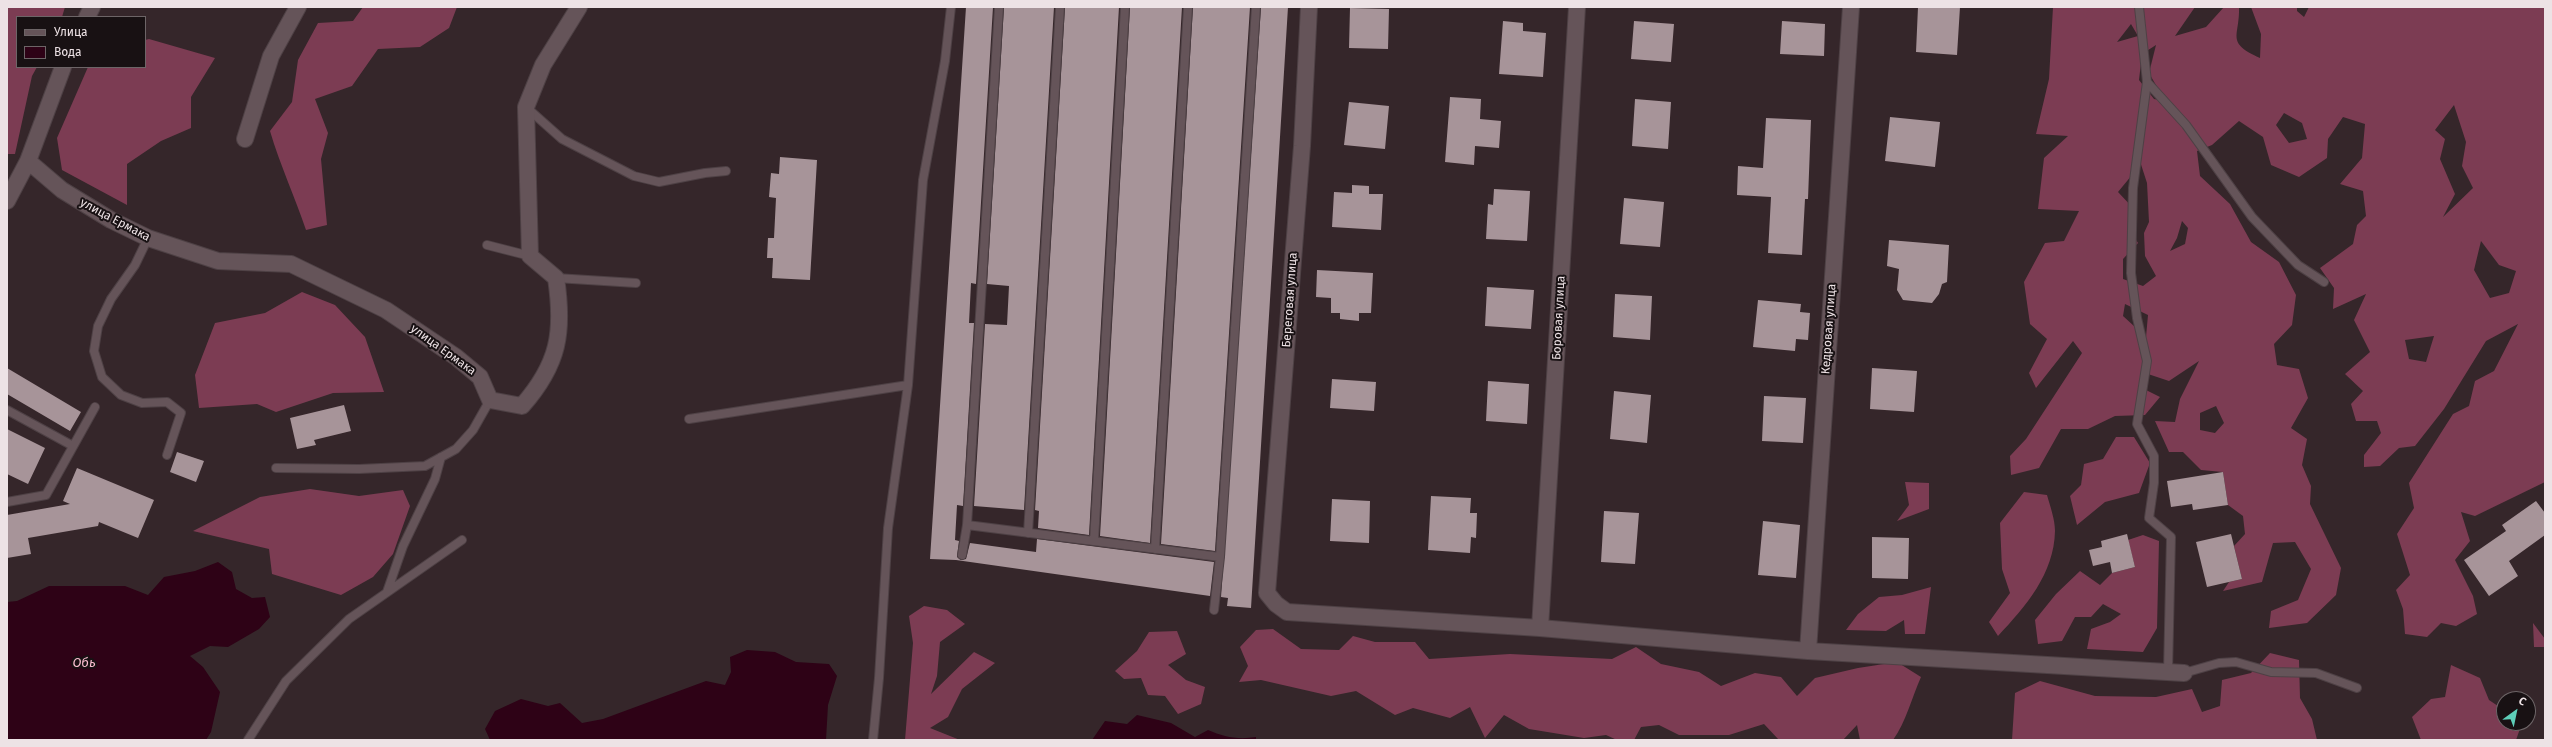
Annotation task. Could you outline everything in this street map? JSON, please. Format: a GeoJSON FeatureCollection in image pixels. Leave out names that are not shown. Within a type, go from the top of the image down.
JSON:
{"type":"FeatureCollection","features":[{"type":"Feature","properties":{"kind":"street"},"geometry":{"type":"LineString","coordinates":[[87,16],[92,7]]}},
{"type":"Feature","properties":{"kind":"street"},"geometry":{"type":"LineString","coordinates":[[245,139],[271,56],[298,7]]}},
{"type":"Feature","properties":{"kind":"street"},"geometry":{"type":"LineString","coordinates":[[490,400],[522,406],[536,391],[558,346],[561,313],[556,278],[530,256],[526,107],[542,65],[579,7]]}},
{"type":"Feature","properties":{"kind":"street","name":"Береговая улица"},"geometry":{"type":"LineString","coordinates":[[1309,7],[1302,146],[1268,593],[1276,604],[1287,612],[1540,628]]}},
{"type":"Feature","properties":{"kind":"street","name":"Боровая улица"},"geometry":{"type":"LineString","coordinates":[[1540,628],[1577,7]]}},
{"type":"Feature","properties":{"kind":"street","name":"Кедровая улица"},"geometry":{"type":"LineString","coordinates":[[1808,651],[1851,7]]}},
{"type":"Feature","properties":{"kind":"street"},"geometry":{"type":"LineString","coordinates":[[7,201],[28,161],[63,68]]}},
{"type":"Feature","properties":{"kind":"street","name":"улица Ермака"},"geometry":{"type":"LineString","coordinates":[[28,161],[62,190],[110,220],[148,238],[218,261],[291,264],[386,310],[456,357],[480,378],[490,400]]}},
{"type":"Feature","properties":{"kind":"street"},"geometry":{"type":"LineString","coordinates":[[1540,628],[1808,651],[2184,673]]}},
{"type":"Feature","properties":{"kind":"lane"},"geometry":{"type":"LineString","coordinates":[[873,740],[879,678],[888,528],[908,386],[923,180],[945,61],[951,7]]}},
{"type":"Feature","properties":{"kind":"lane"},"geometry":{"type":"LineString","coordinates":[[962,555],[967,524],[999,7]]}},
{"type":"Feature","properties":{"kind":"lane"},"geometry":{"type":"LineString","coordinates":[[1028,532],[1060,7]]}},
{"type":"Feature","properties":{"kind":"lane"},"geometry":{"type":"LineString","coordinates":[[1094,541],[1126,7]]}},
{"type":"Feature","properties":{"kind":"lane"},"geometry":{"type":"LineString","coordinates":[[1155,549],[1188,7]]}},
{"type":"Feature","properties":{"kind":"lane"},"geometry":{"type":"LineString","coordinates":[[1214,610],[1220,557],[1256,7]]}},
{"type":"Feature","properties":{"kind":"lane"},"geometry":{"type":"LineString","coordinates":[[2139,7],[2147,82],[2133,188],[2131,273],[2137,318],[2147,361],[2136,424],[2154,456],[2154,483],[2149,518],[2172,536],[2168,672]]}},
{"type":"Feature","properties":{"kind":"lane"},"geometry":{"type":"LineString","coordinates":[[2147,82],[2186,125],[2252,217],[2298,265],[2324,282]]}},
{"type":"Feature","properties":{"kind":"lane"},"geometry":{"type":"LineString","coordinates":[[526,107],[562,139],[634,176],[659,182],[726,171]]}},
{"type":"Feature","properties":{"kind":"lane"},"geometry":{"type":"LineString","coordinates":[[148,238],[136,265],[111,299],[98,326],[94,352],[102,377],[121,395],[142,403],[167,402],[181,413],[167,455]]}},
{"type":"Feature","properties":{"kind":"lane"},"geometry":{"type":"LineString","coordinates":[[487,245],[530,256]]}},
{"type":"Feature","properties":{"kind":"lane"},"geometry":{"type":"LineString","coordinates":[[556,278],[636,283]]}},
{"type":"Feature","properties":{"kind":"lane"},"geometry":{"type":"LineString","coordinates":[[689,419],[908,386]]}},
{"type":"Feature","properties":{"kind":"lane"},"geometry":{"type":"LineString","coordinates":[[276,468],[359,469],[425,466],[456,449],[473,430],[490,400]]}},
{"type":"Feature","properties":{"kind":"lane"},"geometry":{"type":"LineString","coordinates":[[7,502],[46,494],[95,407]]}},
{"type":"Feature","properties":{"kind":"lane"},"geometry":{"type":"LineString","coordinates":[[7,410],[73,446]]}},
{"type":"Feature","properties":{"kind":"lane"},"geometry":{"type":"LineString","coordinates":[[386,592],[403,546],[435,479],[441,457]]}},
{"type":"Feature","properties":{"kind":"lane"},"geometry":{"type":"LineString","coordinates":[[967,524],[1220,557]]}},
{"type":"Feature","properties":{"kind":"lane"},"geometry":{"type":"LineString","coordinates":[[248,740],[286,680],[349,619],[462,540]]}},
{"type":"Feature","properties":{"kind":"lane"},"geometry":{"type":"LineString","coordinates":[[2184,673],[2219,663],[2236,662],[2271,672],[2316,674],[2357,688]]}},
{"type":"Feature","properties":{"kind":"shaded area"},"geometry":{"type":"Polygon","coordinates":[[[7,7],[65,7],[62,16],[16,16],[16,68],[36,68],[32,76],[15,154],[7,154],[7,7]]]}},
{"type":"Feature","properties":{"kind":"shaded area"},"geometry":{"type":"Polygon","coordinates":[[[363,7],[457,7],[449,28],[420,47],[378,49],[352,86],[315,99],[328,133],[321,159],[327,225],[306,230],[270,131],[292,102],[298,60],[318,23],[353,21],[363,7]]]}},
{"type":"Feature","properties":{"kind":"shaded area"},"geometry":{"type":"Polygon","coordinates":[[[2053,7],[2195,7],[2175,36],[2206,27],[2224,7],[2239,7],[2237,32],[2238,43],[2242,48],[2260,58],[2261,34],[2251,7],[2297,7],[2297,11],[2304,17],[2309,7],[2545,7],[2545,482],[2475,516],[2461,512],[2470,541],[2455,560],[2473,596],[2477,614],[2456,626],[2441,623],[2427,637],[2405,634],[2403,609],[2396,590],[2410,575],[2397,534],[2414,508],[2409,483],[2453,414],[2469,406],[2475,381],[2494,371],[2518,324],[2486,341],[2444,409],[2415,446],[2399,448],[2380,466],[2364,467],[2364,455],[2381,433],[2377,421],[2356,421],[2351,404],[2363,391],[2345,374],[2370,352],[2354,320],[2366,294],[2333,309],[2334,288],[2320,268],[2353,244],[2357,225],[2366,216],[2363,191],[2340,184],[2362,158],[2365,124],[2343,117],[2328,139],[2327,158],[2299,177],[2271,165],[2263,137],[2239,121],[2212,145],[2197,151],[2200,176],[2230,204],[2251,242],[2279,262],[2296,295],[2292,325],[2274,344],[2277,365],[2299,369],[2308,398],[2291,428],[2307,439],[2302,465],[2311,486],[2310,504],[2341,568],[2336,595],[2307,623],[2269,628],[2271,611],[2298,600],[2311,569],[2295,542],[2273,543],[2262,582],[2223,591],[2229,582],[2242,579],[2234,546],[2245,534],[2243,516],[2228,505],[2223,472],[2201,470],[2183,452],[2169,452],[2155,421],[2175,422],[2180,399],[2199,361],[2169,381],[2148,374],[2144,389],[2160,397],[2145,415],[2115,416],[2088,429],[2061,429],[2039,468],[2011,475],[2010,456],[2026,439],[2082,353],[2073,341],[2036,388],[2029,373],[2047,339],[2030,324],[2024,282],[2045,243],[2064,241],[2079,211],[2038,209],[2044,158],[2068,136],[2036,134],[2049,79],[2053,7]],[[2131,24],[2117,42],[2138,36],[2131,24]],[[2156,45],[2142,54],[2139,80],[2154,99],[2165,101],[2149,73],[2156,45]],[[2454,105],[2435,130],[2445,139],[2440,159],[2455,194],[2443,217],[2473,188],[2462,166],[2466,142],[2454,105]],[[2284,113],[2276,125],[2289,143],[2307,139],[2302,123],[2284,113]],[[2137,152],[2132,175],[2118,192],[2134,209],[2128,227],[2138,243],[2123,259],[2123,279],[2143,286],[2156,276],[2145,256],[2144,233],[2149,222],[2147,183],[2137,152]],[[2182,221],[2177,238],[2170,251],[2185,244],[2188,228],[2182,221]],[[2481,241],[2474,270],[2490,298],[2509,293],[2516,271],[2499,265],[2481,241]],[[2125,304],[2123,316],[2146,337],[2148,315],[2125,304]],[[2434,336],[2405,340],[2409,359],[2426,362],[2434,336]],[[2216,406],[2200,413],[2200,430],[2215,433],[2224,423],[2216,406]]]}},
{"type":"Feature","properties":{"kind":"shaded area"},"geometry":{"type":"Polygon","coordinates":[[[149,39],[215,58],[191,97],[191,128],[161,141],[127,164],[127,205],[62,170],[57,138],[88,68],[146,68],[146,40],[149,39]]]}},
{"type":"Feature","properties":{"kind":"shaded area"},"geometry":{"type":"Polygon","coordinates":[[[302,292],[335,305],[365,337],[384,392],[333,393],[276,412],[257,404],[199,408],[195,375],[215,323],[265,313],[302,292]]]}},
{"type":"Feature","properties":{"kind":"shaded area"},"geometry":{"type":"Polygon","coordinates":[[[2116,437],[2134,437],[2150,463],[2139,493],[2105,502],[2077,525],[2070,496],[2081,485],[2084,464],[2103,459],[2116,437]]]}},
{"type":"Feature","properties":{"kind":"shaded area"},"geometry":{"type":"Polygon","coordinates":[[[1905,482],[1929,483],[1929,509],[1897,521],[1909,505],[1905,482]]]}},
{"type":"Feature","properties":{"kind":"shaded area"},"geometry":{"type":"Polygon","coordinates":[[[310,489],[359,496],[403,490],[410,506],[393,554],[373,577],[341,595],[272,574],[269,549],[193,531],[260,497],[310,489]]]}},
{"type":"Feature","properties":{"kind":"shaded area"},"geometry":{"type":"Polygon","coordinates":[[[2024,492],[2047,495],[2055,526],[2053,547],[2050,561],[2037,588],[2019,613],[1998,636],[1989,622],[2010,593],[2002,569],[2000,523],[2024,492]]]}},
{"type":"Feature","properties":{"kind":"shaded area"},"geometry":{"type":"Polygon","coordinates":[[[2143,535],[2159,541],[2157,628],[2143,652],[2087,649],[2091,629],[2110,622],[2121,614],[2103,604],[2091,617],[2075,617],[2062,641],[2038,644],[2035,620],[2056,594],[2080,571],[2100,585],[2112,573],[2135,567],[2128,540],[2143,535]]]}},
{"type":"Feature","properties":{"kind":"shaded area"},"geometry":{"type":"Polygon","coordinates":[[[1931,587],[1925,634],[1905,634],[1904,620],[1886,631],[1846,630],[1858,614],[1879,597],[1902,595],[1931,587]]]}},
{"type":"Feature","properties":{"kind":"shaded area"},"geometry":{"type":"Polygon","coordinates":[[[924,606],[947,610],[965,624],[940,642],[937,676],[931,694],[974,652],[995,663],[962,689],[948,717],[930,728],[960,740],[905,740],[913,643],[909,616],[924,606]]]}},
{"type":"Feature","properties":{"kind":"shaded area"},"geometry":{"type":"Polygon","coordinates":[[[2533,623],[2545,639],[2545,647],[2534,647],[2533,623]]]}},
{"type":"Feature","properties":{"kind":"shaded area"},"geometry":{"type":"Polygon","coordinates":[[[1273,629],[1301,649],[1339,650],[1353,636],[1375,642],[1415,642],[1429,659],[1510,654],[1612,659],[1636,647],[1661,664],[1699,672],[1721,686],[1755,673],[1781,677],[1797,696],[1815,678],[1858,668],[1897,662],[1921,677],[1898,733],[1893,740],[1860,740],[1857,725],[1843,740],[1779,740],[1764,724],[1729,735],[1679,735],[1659,725],[1641,727],[1634,740],[1617,740],[1606,735],[1584,738],[1529,729],[1504,715],[1485,738],[1470,707],[1450,718],[1413,708],[1395,715],[1356,691],[1331,696],[1261,680],[1239,682],[1248,666],[1240,647],[1256,630],[1273,629]]]}},
{"type":"Feature","properties":{"kind":"shaded area"},"geometry":{"type":"Polygon","coordinates":[[[1177,631],[1186,654],[1168,665],[1186,680],[1205,687],[1201,704],[1178,714],[1165,696],[1148,695],[1141,678],[1124,679],[1115,671],[1137,651],[1149,632],[1177,631]]]}},
{"type":"Feature","properties":{"kind":"shaded area"},"geometry":{"type":"Polygon","coordinates":[[[2270,653],[2299,660],[2300,698],[2312,719],[2317,740],[2012,740],[2015,693],[2040,681],[2095,696],[2156,697],[2192,689],[2202,712],[2220,706],[2222,680],[2251,673],[2270,653]]]}},
{"type":"Feature","properties":{"kind":"shaded area"},"geometry":{"type":"Polygon","coordinates":[[[2451,665],[2480,678],[2489,700],[2496,705],[2496,731],[2519,731],[2516,740],[2421,740],[2412,717],[2431,699],[2445,697],[2451,665]]]}},
{"type":"Feature","properties":{"kind":"water","name":"Обь"},"geometry":{"type":"Polygon","coordinates":[[[218,562],[232,572],[236,589],[252,598],[265,597],[270,617],[259,629],[228,647],[210,646],[190,656],[203,667],[220,692],[211,732],[206,740],[7,740],[7,602],[17,601],[49,586],[125,586],[148,595],[164,577],[195,571],[218,562]]]}},
{"type":"Feature","properties":{"kind":"water"},"geometry":{"type":"Polygon","coordinates":[[[747,650],[775,652],[796,662],[829,664],[837,676],[828,705],[826,740],[490,740],[485,729],[495,711],[521,699],[548,706],[560,703],[582,723],[603,719],[706,681],[725,685],[731,672],[730,657],[747,650]]]}},
{"type":"Feature","properties":{"kind":"water"},"geometry":{"type":"Polygon","coordinates":[[[1137,715],[1171,723],[1195,737],[1208,730],[1231,737],[1256,737],[1256,740],[1092,740],[1105,721],[1127,724],[1137,715]]]}},
{"type":"Feature","properties":{"kind":"building"},"geometry":{"type":"Polygon","coordinates":[[[966,7],[993,7],[976,284],[971,283],[969,323],[974,323],[963,506],[957,505],[955,540],[959,541],[957,557],[961,560],[966,559],[970,543],[1036,552],[1037,539],[1214,562],[1210,596],[956,560],[930,559],[966,7]]]}},
{"type":"Feature","properties":{"kind":"building"},"geometry":{"type":"Polygon","coordinates":[[[1004,7],[1054,7],[1024,510],[974,506],[985,324],[1007,325],[1009,286],[987,284],[1004,7]]]}},
{"type":"Feature","properties":{"kind":"building"},"geometry":{"type":"Polygon","coordinates":[[[1065,7],[1119,7],[1089,535],[1038,528],[1039,511],[1035,510],[1065,7]]]}},
{"type":"Feature","properties":{"kind":"building"},"geometry":{"type":"Polygon","coordinates":[[[1130,7],[1182,7],[1150,543],[1100,536],[1130,7]]]}},
{"type":"Feature","properties":{"kind":"building"},"geometry":{"type":"Polygon","coordinates":[[[1193,7],[1250,7],[1215,551],[1161,544],[1193,7]]]}},
{"type":"Feature","properties":{"kind":"building"},"geometry":{"type":"Polygon","coordinates":[[[1261,7],[1288,7],[1251,608],[1227,606],[1228,598],[1221,597],[1261,7]]]}},
{"type":"Feature","properties":{"kind":"building"},"geometry":{"type":"Polygon","coordinates":[[[1918,7],[1960,7],[1957,55],[1916,52],[1918,7]]]}},
{"type":"Feature","properties":{"kind":"building"},"geometry":{"type":"Polygon","coordinates":[[[1350,8],[1389,9],[1388,49],[1349,48],[1350,8]]]}},
{"type":"Feature","properties":{"kind":"building"},"geometry":{"type":"Polygon","coordinates":[[[1503,21],[1523,23],[1523,31],[1546,33],[1543,77],[1499,74],[1503,21]]]}},
{"type":"Feature","properties":{"kind":"building"},"geometry":{"type":"Polygon","coordinates":[[[1634,21],[1674,24],[1671,62],[1631,59],[1634,21]]]}},
{"type":"Feature","properties":{"kind":"building"},"geometry":{"type":"Polygon","coordinates":[[[1782,21],[1825,24],[1824,56],[1780,54],[1782,21]]]}},
{"type":"Feature","properties":{"kind":"building"},"geometry":{"type":"Polygon","coordinates":[[[1450,97],[1481,99],[1480,119],[1501,121],[1499,148],[1475,146],[1474,165],[1445,162],[1450,97]]]}},
{"type":"Feature","properties":{"kind":"building"},"geometry":{"type":"Polygon","coordinates":[[[1635,99],[1671,102],[1668,149],[1632,146],[1635,99]]]}},
{"type":"Feature","properties":{"kind":"building"},"geometry":{"type":"Polygon","coordinates":[[[1349,102],[1389,106],[1385,149],[1344,145],[1349,102]]]}},
{"type":"Feature","properties":{"kind":"building"},"geometry":{"type":"Polygon","coordinates":[[[1890,117],[1940,122],[1935,167],[1885,161],[1890,117]]]}},
{"type":"Feature","properties":{"kind":"building"},"geometry":{"type":"Polygon","coordinates":[[[1766,118],[1811,120],[1808,199],[1805,199],[1802,255],[1768,253],[1771,197],[1737,195],[1738,166],[1763,168],[1766,118]]]}},
{"type":"Feature","properties":{"kind":"building"},"geometry":{"type":"Polygon","coordinates":[[[780,157],[817,160],[810,280],[772,278],[773,258],[767,258],[768,238],[774,238],[776,198],[769,197],[771,173],[779,174],[780,157]]]}},
{"type":"Feature","properties":{"kind":"building"},"geometry":{"type":"Polygon","coordinates":[[[1352,185],[1369,186],[1369,194],[1383,194],[1381,230],[1332,227],[1334,192],[1352,193],[1352,185]]]}},
{"type":"Feature","properties":{"kind":"building"},"geometry":{"type":"Polygon","coordinates":[[[1494,189],[1530,191],[1527,241],[1486,239],[1488,204],[1493,205],[1494,189]]]}},
{"type":"Feature","properties":{"kind":"building"},"geometry":{"type":"Polygon","coordinates":[[[1624,198],[1664,202],[1660,247],[1620,244],[1624,198]]]}},
{"type":"Feature","properties":{"kind":"building"},"geometry":{"type":"Polygon","coordinates":[[[1889,240],[1949,245],[1947,282],[1942,284],[1939,294],[1932,303],[1903,300],[1897,290],[1899,269],[1887,266],[1889,240]]]}},
{"type":"Feature","properties":{"kind":"building"},"geometry":{"type":"Polygon","coordinates":[[[1317,270],[1373,273],[1371,313],[1359,313],[1359,321],[1340,319],[1340,313],[1331,313],[1331,298],[1316,297],[1317,270]]]}},
{"type":"Feature","properties":{"kind":"building"},"geometry":{"type":"Polygon","coordinates":[[[1487,287],[1534,290],[1531,329],[1485,326],[1487,287]]]}},
{"type":"Feature","properties":{"kind":"building"},"geometry":{"type":"Polygon","coordinates":[[[1615,294],[1652,296],[1650,340],[1613,337],[1615,294]]]}},
{"type":"Feature","properties":{"kind":"building"},"geometry":{"type":"Polygon","coordinates":[[[1758,300],[1801,304],[1800,312],[1810,313],[1808,340],[1796,339],[1795,351],[1753,347],[1758,300]]]}},
{"type":"Feature","properties":{"kind":"building"},"geometry":{"type":"Polygon","coordinates":[[[7,368],[81,412],[70,431],[7,394],[7,368]]]}},
{"type":"Feature","properties":{"kind":"building"},"geometry":{"type":"Polygon","coordinates":[[[1872,368],[1917,371],[1914,412],[1870,409],[1872,368]]]}},
{"type":"Feature","properties":{"kind":"building"},"geometry":{"type":"Polygon","coordinates":[[[1332,379],[1376,382],[1374,411],[1330,408],[1332,379]]]}},
{"type":"Feature","properties":{"kind":"building"},"geometry":{"type":"Polygon","coordinates":[[[1488,381],[1529,384],[1527,424],[1486,421],[1488,381]]]}},
{"type":"Feature","properties":{"kind":"building"},"geometry":{"type":"Polygon","coordinates":[[[1614,391],[1651,395],[1647,443],[1610,439],[1614,391]]]}},
{"type":"Feature","properties":{"kind":"building"},"geometry":{"type":"Polygon","coordinates":[[[1764,396],[1806,398],[1803,443],[1762,441],[1764,396]]]}},
{"type":"Feature","properties":{"kind":"building"},"geometry":{"type":"Polygon","coordinates":[[[344,405],[351,431],[314,440],[316,445],[297,449],[290,418],[344,405]]]}},
{"type":"Feature","properties":{"kind":"building"},"geometry":{"type":"Polygon","coordinates":[[[7,429],[45,448],[28,484],[7,474],[7,429]]]}},
{"type":"Feature","properties":{"kind":"building"},"geometry":{"type":"Polygon","coordinates":[[[177,452],[204,461],[196,482],[170,472],[177,452]]]}},
{"type":"Feature","properties":{"kind":"building"},"geometry":{"type":"Polygon","coordinates":[[[77,468],[154,500],[138,538],[99,522],[98,526],[28,538],[31,554],[7,558],[7,515],[70,504],[63,501],[77,468]]]}},
{"type":"Feature","properties":{"kind":"building"},"geometry":{"type":"Polygon","coordinates":[[[2223,472],[2228,505],[2193,510],[2192,504],[2171,507],[2167,481],[2223,472]]]}},
{"type":"Feature","properties":{"kind":"building"},"geometry":{"type":"Polygon","coordinates":[[[1431,496],[1471,498],[1470,513],[1477,513],[1476,538],[1471,537],[1470,553],[1428,550],[1431,496]]]}},
{"type":"Feature","properties":{"kind":"building"},"geometry":{"type":"Polygon","coordinates":[[[1332,499],[1370,501],[1369,543],[1330,541],[1332,499]]]}},
{"type":"Feature","properties":{"kind":"building"},"geometry":{"type":"Polygon","coordinates":[[[2536,501],[2545,513],[2545,535],[2509,561],[2518,576],[2489,596],[2464,560],[2506,531],[2502,525],[2536,501]]]}},
{"type":"Feature","properties":{"kind":"building"},"geometry":{"type":"Polygon","coordinates":[[[1604,511],[1639,513],[1635,564],[1601,562],[1604,511]]]}},
{"type":"Feature","properties":{"kind":"building"},"geometry":{"type":"Polygon","coordinates":[[[1763,521],[1800,525],[1796,578],[1758,575],[1763,521]]]}},
{"type":"Feature","properties":{"kind":"building"},"geometry":{"type":"Polygon","coordinates":[[[2127,534],[2135,567],[2112,573],[2110,562],[2093,566],[2089,550],[2102,547],[2101,541],[2127,534]]]}},
{"type":"Feature","properties":{"kind":"building"},"geometry":{"type":"Polygon","coordinates":[[[2231,534],[2242,579],[2207,587],[2196,542],[2231,534]]]}},
{"type":"Feature","properties":{"kind":"building"},"geometry":{"type":"Polygon","coordinates":[[[1872,537],[1909,538],[1908,579],[1872,578],[1872,537]]]}}]}
